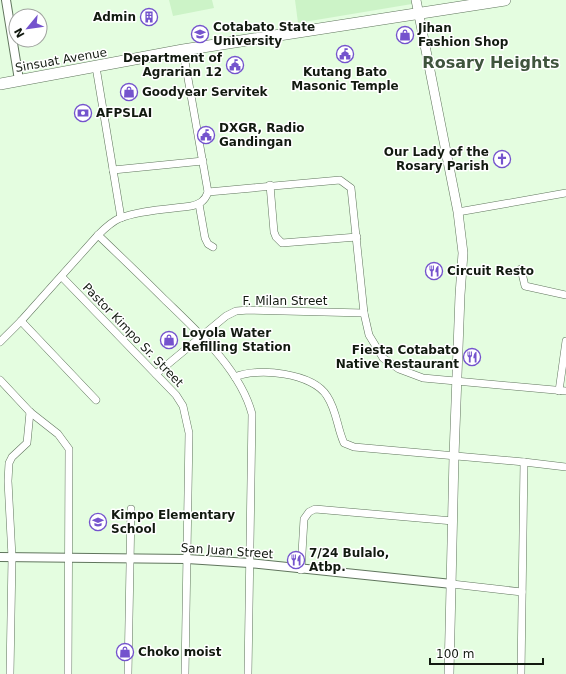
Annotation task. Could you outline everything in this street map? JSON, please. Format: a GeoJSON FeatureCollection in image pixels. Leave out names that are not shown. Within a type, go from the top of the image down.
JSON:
{"type":"FeatureCollection","features":[{"type":"Feature","properties":{"kind":"main road"},"geometry":{"type":"LineString","coordinates":[[416,0],[458,212],[463,253],[454,456],[449,674]]}},
{"type":"Feature","properties":{"kind":"main road","name":"Sinsuat Avenue"},"geometry":{"type":"LineString","coordinates":[[0,84],[183,50],[505,0]]}},
{"type":"Feature","properties":{"kind":"street"},"geometry":{"type":"LineString","coordinates":[[6,0],[19,80]]}},
{"type":"Feature","properties":{"kind":"street"},"geometry":{"type":"LineString","coordinates":[[183,50],[203,161],[207,196]]}},
{"type":"Feature","properties":{"kind":"street"},"geometry":{"type":"LineString","coordinates":[[96,67],[121,218]]}},
{"type":"Feature","properties":{"kind":"street"},"geometry":{"type":"LineString","coordinates":[[113,170],[203,161]]}},
{"type":"Feature","properties":{"kind":"street"},"geometry":{"type":"LineString","coordinates":[[0,342],[62,277],[98,235],[110,224],[121,218],[199,204],[207,196],[270,185],[336,180],[344,182],[351,188],[364,313],[369,335],[376,348],[384,358],[399,369],[423,378],[562,391],[566,341]]}},
{"type":"Feature","properties":{"kind":"street"},"geometry":{"type":"LineString","coordinates":[[270,185],[274,232],[278,241],[282,243],[357,237]]}},
{"type":"Feature","properties":{"kind":"street"},"geometry":{"type":"LineString","coordinates":[[458,212],[566,193]]}},
{"type":"Feature","properties":{"kind":"street"},"geometry":{"type":"LineString","coordinates":[[199,204],[205,238],[208,244],[213,248]]}},
{"type":"Feature","properties":{"kind":"street"},"geometry":{"type":"LineString","coordinates":[[98,235],[202,336],[235,377],[244,391],[252,414],[248,564],[248,674]]}},
{"type":"Feature","properties":{"kind":"street"},"geometry":{"type":"LineString","coordinates":[[521,269],[525,286],[566,296]]}},
{"type":"Feature","properties":{"kind":"street","name":"Pastor Kimpo Sr. Street"},"geometry":{"type":"LineString","coordinates":[[62,277],[176,395],[183,406],[189,433],[185,674]]}},
{"type":"Feature","properties":{"kind":"street","name":"F. Milan Street"},"geometry":{"type":"LineString","coordinates":[[156,374],[226,316],[236,312],[249,310],[364,313]]}},
{"type":"Feature","properties":{"kind":"street"},"geometry":{"type":"LineString","coordinates":[[21,321],[96,400]]}},
{"type":"Feature","properties":{"kind":"street"},"geometry":{"type":"LineString","coordinates":[[235,377],[257,372],[293,376],[313,383],[327,396],[336,413],[344,443],[354,447],[566,467]]}},
{"type":"Feature","properties":{"kind":"street"},"geometry":{"type":"LineString","coordinates":[[0,380],[30,412],[58,434],[68,449],[68,674]]}},
{"type":"Feature","properties":{"kind":"street"},"geometry":{"type":"LineString","coordinates":[[10,674],[12,558],[8,481],[9,463],[12,456],[28,443],[30,412]]}},
{"type":"Feature","properties":{"kind":"street"},"geometry":{"type":"LineString","coordinates":[[521,674],[524,462]]}},
{"type":"Feature","properties":{"kind":"street"},"geometry":{"type":"LineString","coordinates":[[128,674],[131,509]]}},
{"type":"Feature","properties":{"kind":"street"},"geometry":{"type":"LineString","coordinates":[[301,570],[304,519],[309,512],[315,509],[453,521]]}},
{"type":"Feature","properties":{"kind":"street","name":"San Juan Street"},"geometry":{"type":"LineString","coordinates":[[0,557],[130,560],[187,559],[452,584]]}},
{"type":"Feature","properties":{"kind":"street"},"geometry":{"type":"LineString","coordinates":[[452,584],[522,592]]}},
{"type":"Feature","properties":{"kind":"green space"},"geometry":{"type":"Polygon","coordinates":[[[169,0],[212,0],[214,8],[173,16],[169,0]]]}},
{"type":"Feature","properties":{"kind":"green space"},"geometry":{"type":"Polygon","coordinates":[[[295,0],[411,0],[412,4],[298,23],[295,0]]]}},
{"type":"Feature","properties":{"kind":"place","name":"Admin"},"geometry":{"type":"Point","coordinates":[149,17]}},
{"type":"Feature","properties":{"kind":"place","name":"Cotabato State University"},"geometry":{"type":"Point","coordinates":[200,34]}},
{"type":"Feature","properties":{"kind":"place","name":"Jihan Fashion Shop"},"geometry":{"type":"Point","coordinates":[405,35]}},
{"type":"Feature","properties":{"kind":"place","name":"Kutang Bato Masonic Temple"},"geometry":{"type":"Point","coordinates":[345,54]}},
{"type":"Feature","properties":{"kind":"place","name":"Department of Agrarian 12"},"geometry":{"type":"Point","coordinates":[235,65]}},
{"type":"Feature","properties":{"kind":"place","name":"Goodyear Servitek"},"geometry":{"type":"Point","coordinates":[129,92]}},
{"type":"Feature","properties":{"kind":"place","name":"AFPSLAI"},"geometry":{"type":"Point","coordinates":[83,113]}},
{"type":"Feature","properties":{"kind":"place","name":"DXGR, Radio Gandingan"},"geometry":{"type":"Point","coordinates":[206,135]}},
{"type":"Feature","properties":{"kind":"place","name":"Our Lady of the Rosary Parish"},"geometry":{"type":"Point","coordinates":[502,159]}},
{"type":"Feature","properties":{"kind":"place","name":"Circuit Resto"},"geometry":{"type":"Point","coordinates":[434,271]}},
{"type":"Feature","properties":{"kind":"place","name":"Loyola Water Refilling Station"},"geometry":{"type":"Point","coordinates":[169,340]}},
{"type":"Feature","properties":{"kind":"place","name":"Fiesta Cotabato Native Restaurant"},"geometry":{"type":"Point","coordinates":[472,357]}},
{"type":"Feature","properties":{"kind":"place","name":"Kimpo Elementary School"},"geometry":{"type":"Point","coordinates":[98,522]}},
{"type":"Feature","properties":{"kind":"place","name":"7/24 Bulalo, Atbp."},"geometry":{"type":"Point","coordinates":[296,560]}},
{"type":"Feature","properties":{"kind":"place","name":"Choko moist"},"geometry":{"type":"Point","coordinates":[125,652]}},
{"type":"Feature","properties":{"kind":"district","name":"Rosary Heights"},"geometry":{"type":"Point","coordinates":[491,62]}}]}
